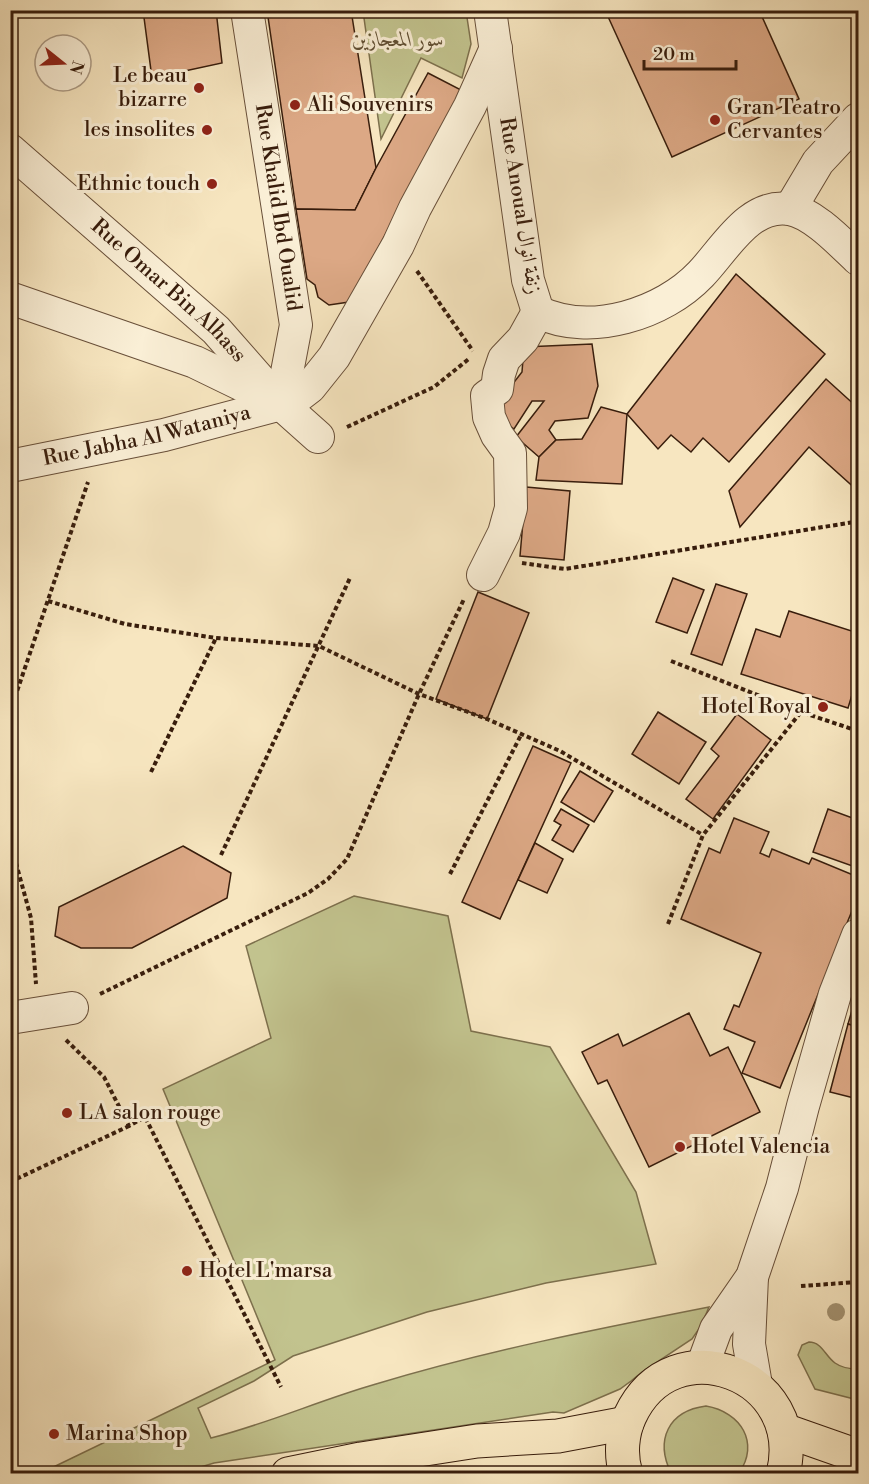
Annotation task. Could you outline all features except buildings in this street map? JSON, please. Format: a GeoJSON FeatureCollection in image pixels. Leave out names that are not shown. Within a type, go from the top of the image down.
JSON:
{"type":"FeatureCollection","features":[{"type":"Feature","properties":{"kind":"main road"},"geometry":{"type":"LineString","coordinates":[[626,1473],[622,1453],[623,1438],[627,1423],[643,1395],[656,1383],[670,1375],[686,1369],[702,1367],[731,1371],[756,1385],[769,1398],[778,1413],[787,1446],[783,1473]]}},
{"type":"Feature","properties":{"kind":"main road"},"geometry":{"type":"LineString","coordinates":[[288,1473],[477,1441],[558,1436],[627,1423]]}},
{"type":"Feature","properties":{"kind":"main road"},"geometry":{"type":"LineString","coordinates":[[784,1430],[858,1456]]}},
{"type":"Feature","properties":{"kind":"street","name":"Rue Khalid Ibd Oualid"},"geometry":{"type":"LineString","coordinates":[[247,10],[297,325],[281,404]]}},
{"type":"Feature","properties":{"kind":"street","name":"Rue Anoual زنقة انوال"},"geometry":{"type":"LineString","coordinates":[[490,10],[528,280],[538,312],[550,318],[592,322],[618,320],[639,314],[669,300],[700,274],[729,240],[758,214],[776,208],[790,209]]}},
{"type":"Feature","properties":{"kind":"street","name":"Rue Jabha Al Wataniya"},"geometry":{"type":"LineString","coordinates":[[10,466],[164,435],[281,404],[297,397],[310,387],[334,357],[398,245],[415,207],[470,106],[496,48]]}},
{"type":"Feature","properties":{"kind":"street"},"geometry":{"type":"LineString","coordinates":[[858,119],[818,162],[790,209],[806,214],[858,258]]}},
{"type":"Feature","properties":{"kind":"street","name":"Rue Omar Bin Alhass"},"geometry":{"type":"LineString","coordinates":[[10,150],[216,330],[281,404],[318,437]]}},
{"type":"Feature","properties":{"kind":"street"},"geometry":{"type":"LineString","coordinates":[[10,298],[195,362],[281,404]]}},
{"type":"Feature","properties":{"kind":"street"},"geometry":{"type":"LineString","coordinates":[[487,566],[504,534],[511,508],[510,453],[497,435],[489,417],[487,396],[497,389],[504,359],[523,339],[538,312]]}},
{"type":"Feature","properties":{"kind":"street"},"geometry":{"type":"LineString","coordinates":[[756,1385],[749,1344],[752,1277],[782,1188],[835,994],[858,936]]}},
{"type":"Feature","properties":{"kind":"street"},"geometry":{"type":"LineString","coordinates":[[25,1016],[72,1008]]}},
{"type":"Feature","properties":{"kind":"street"},"geometry":{"type":"LineString","coordinates":[[702,1367],[716,1329],[752,1277]]}},
{"type":"Feature","properties":{"kind":"path"},"geometry":{"type":"LineString","coordinates":[[318,437],[346,428],[434,387],[475,354],[419,272]]}},
{"type":"Feature","properties":{"kind":"path"},"geometry":{"type":"LineString","coordinates":[[10,712],[101,447]]}},
{"type":"Feature","properties":{"kind":"path"},"geometry":{"type":"LineString","coordinates":[[72,1008],[308,893],[328,879],[347,859],[419,694],[466,595],[487,566],[565,569],[854,522],[858,536]]}},
{"type":"Feature","properties":{"kind":"path"},"geometry":{"type":"LineString","coordinates":[[221,855],[350,578]]}},
{"type":"Feature","properties":{"kind":"path"},"geometry":{"type":"LineString","coordinates":[[48,601],[125,624],[216,638],[319,646],[419,694],[487,719],[560,751],[703,836]]}},
{"type":"Feature","properties":{"kind":"path"},"geometry":{"type":"LineString","coordinates":[[151,772],[216,638]]}},
{"type":"Feature","properties":{"kind":"path"},"geometry":{"type":"LineString","coordinates":[[671,661],[801,712],[858,731]]}},
{"type":"Feature","properties":{"kind":"path"},"geometry":{"type":"LineString","coordinates":[[668,924],[703,836],[801,712]]}},
{"type":"Feature","properties":{"kind":"path"},"geometry":{"type":"LineString","coordinates":[[450,874],[520,735]]}},
{"type":"Feature","properties":{"kind":"path"},"geometry":{"type":"LineString","coordinates":[[10,841],[31,918],[25,1016],[104,1077],[129,1126]]}},
{"type":"Feature","properties":{"kind":"path"},"geometry":{"type":"LineString","coordinates":[[10,1182],[145,1118],[281,1387]]}},
{"type":"Feature","properties":{"kind":"path"},"geometry":{"type":"LineString","coordinates":[[801,1286],[858,1282]]}},
{"type":"Feature","properties":{"kind":"green space","name":"سور المعجازين"},"geometry":{"type":"Polygon","coordinates":[[[363,11],[466,11],[471,44],[462,78],[421,58],[381,139],[363,11]]]}},
{"type":"Feature","properties":{"kind":"green space"},"geometry":{"type":"Polygon","coordinates":[[[354,896],[448,916],[471,1031],[550,1047],[636,1192],[656,1264],[546,1283],[427,1312],[293,1356],[254,1381],[198,1408],[211,1438],[253,1426],[355,1390],[458,1361],[583,1332],[709,1307],[701,1326],[692,1339],[620,1389],[564,1413],[553,1412],[214,1463],[181,1473],[39,1474],[275,1360],[163,1089],[271,1038],[246,946],[354,896]]]}},
{"type":"Feature","properties":{"kind":"green space"},"geometry":{"type":"Polygon","coordinates":[[[809,1342],[817,1344],[838,1365],[858,1369],[858,1400],[815,1389],[798,1355],[802,1345],[809,1342]]]}},
{"type":"Feature","properties":{"kind":"green space"},"geometry":{"type":"Polygon","coordinates":[[[706,1406],[729,1415],[744,1430],[748,1451],[745,1462],[739,1473],[671,1473],[664,1449],[668,1429],[682,1414],[706,1406]]]}},
{"type":"Feature","properties":{"kind":"place","name":"Le beau bizarre"},"geometry":{"type":"Point","coordinates":[199,88]}},
{"type":"Feature","properties":{"kind":"place","name":"Ali Souvenirs"},"geometry":{"type":"Point","coordinates":[295,105]}},
{"type":"Feature","properties":{"kind":"place","name":"Gran Teatro Cervantes"},"geometry":{"type":"Point","coordinates":[715,120]}},
{"type":"Feature","properties":{"kind":"place","name":"les insolites"},"geometry":{"type":"Point","coordinates":[207,130]}},
{"type":"Feature","properties":{"kind":"place","name":"Ethnic touch"},"geometry":{"type":"Point","coordinates":[212,184]}},
{"type":"Feature","properties":{"kind":"place","name":"Hotel Royal"},"geometry":{"type":"Point","coordinates":[823,707]}},
{"type":"Feature","properties":{"kind":"place","name":"LA salon rouge"},"geometry":{"type":"Point","coordinates":[67,1113]}},
{"type":"Feature","properties":{"kind":"place","name":"Hotel Valencia"},"geometry":{"type":"Point","coordinates":[680,1147]}},
{"type":"Feature","properties":{"kind":"place","name":"Hotel L'marsa"},"geometry":{"type":"Point","coordinates":[187,1271]}},
{"type":"Feature","properties":{"kind":"place","name":"Marina Shop"},"geometry":{"type":"Point","coordinates":[54,1434]}}]}
